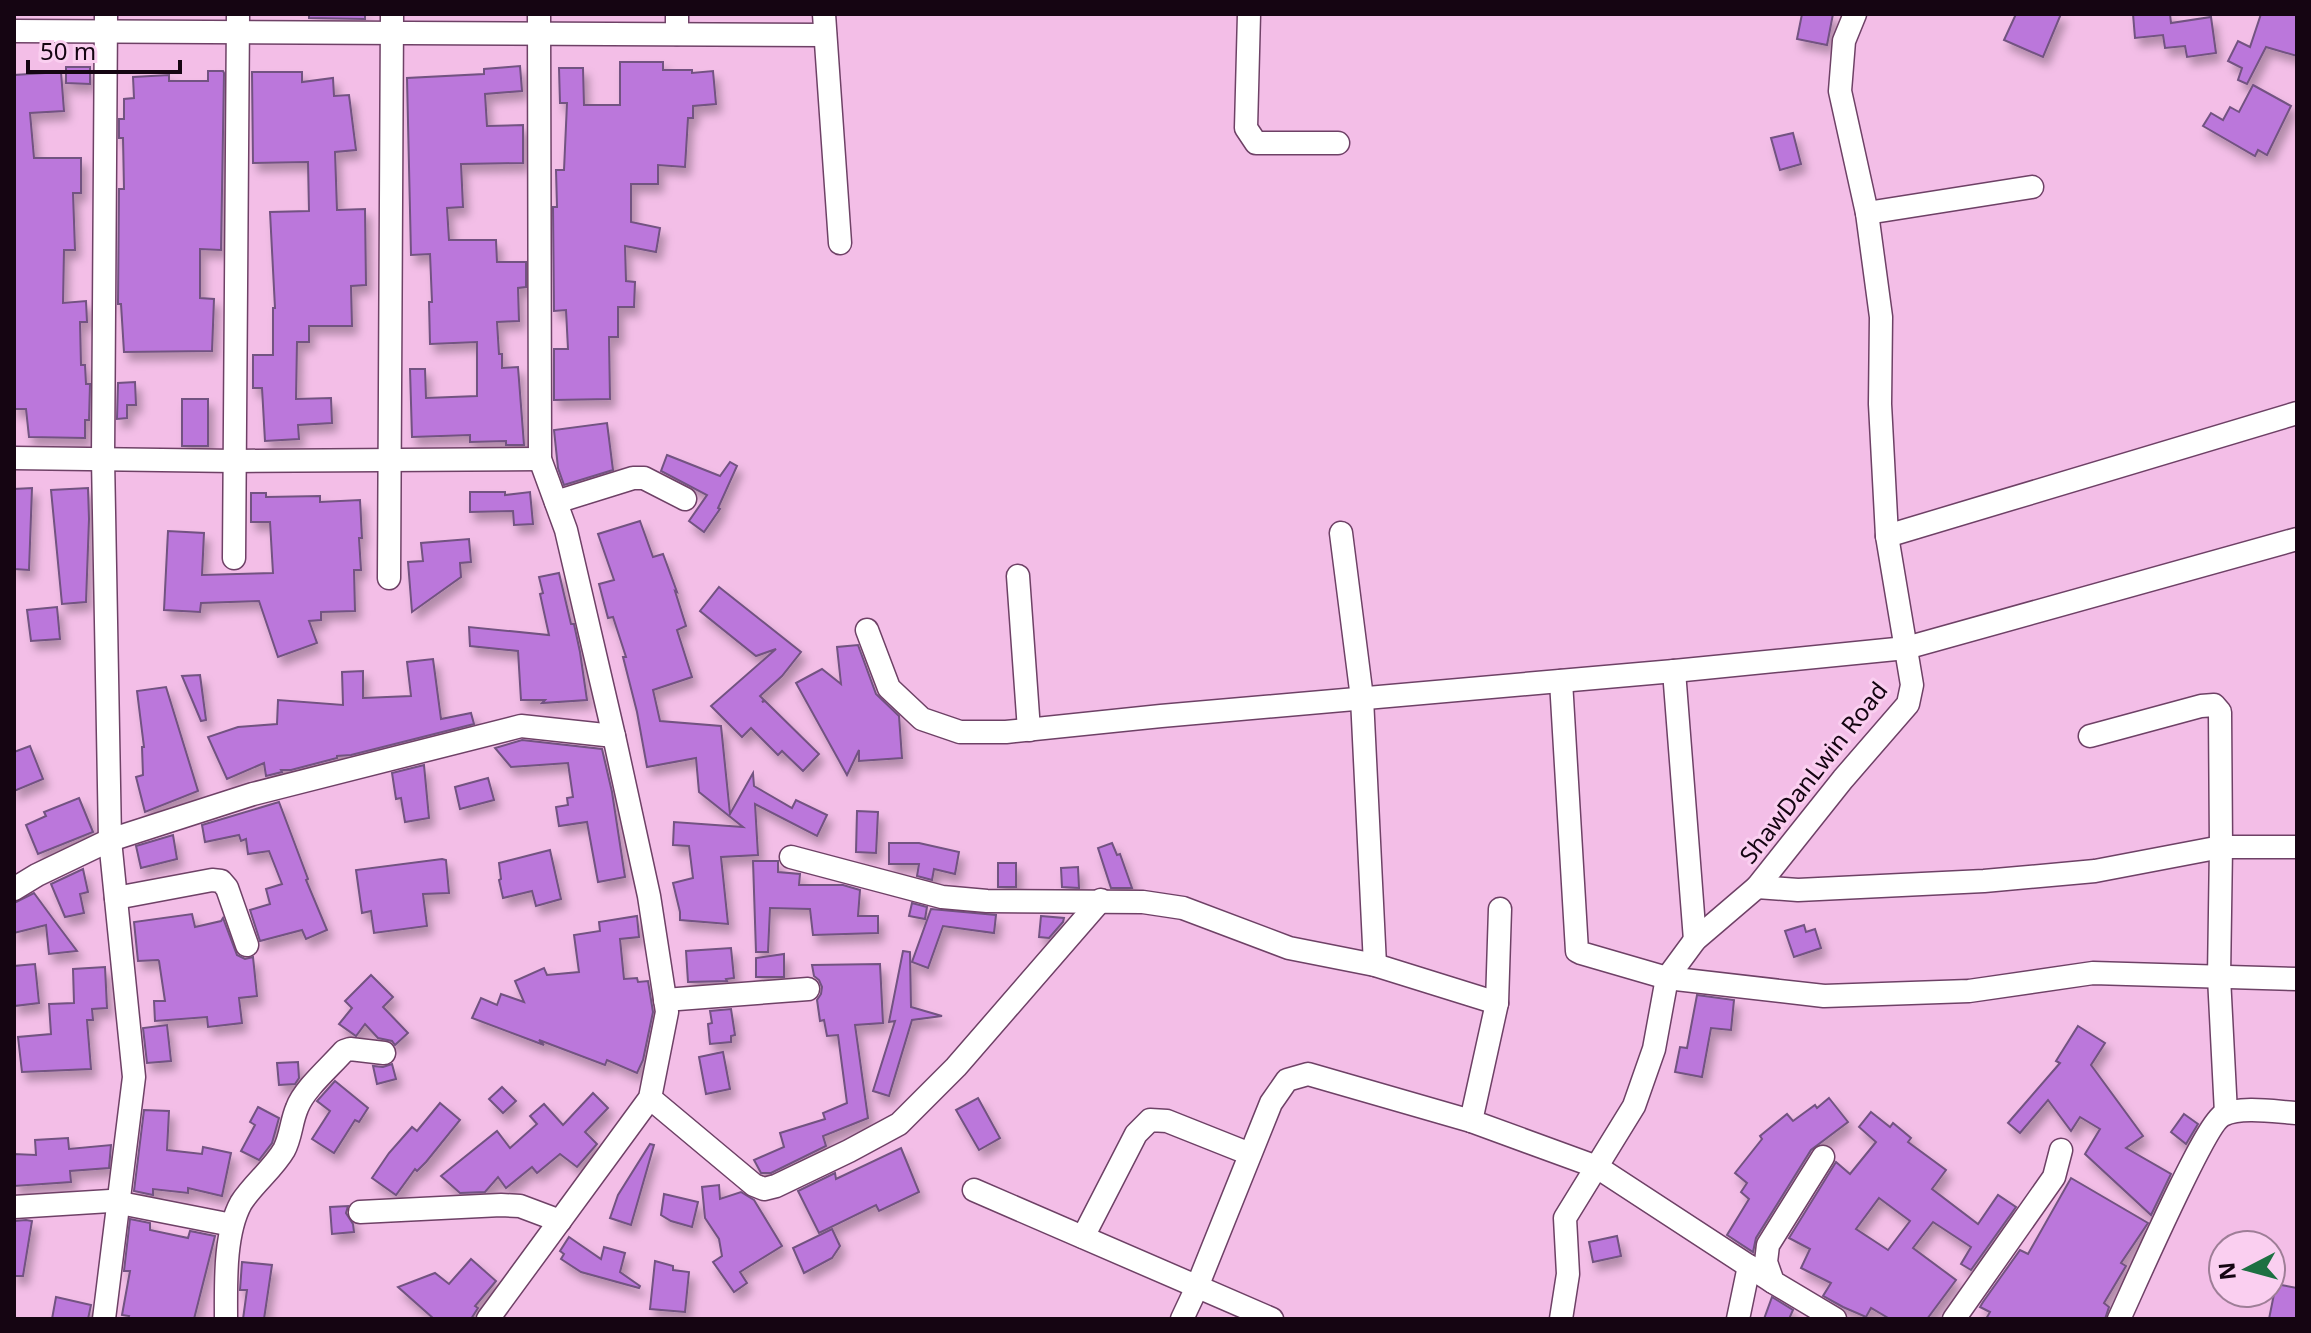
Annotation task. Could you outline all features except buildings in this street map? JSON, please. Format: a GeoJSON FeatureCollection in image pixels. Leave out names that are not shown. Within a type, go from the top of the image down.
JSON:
{"type":"FeatureCollection","features":[{"type":"Feature","properties":{"kind":"street"},"geometry":{"type":"LineString","coordinates":[[1249,14],[1246,128],[1256,143],[1338,143]]}},
{"type":"Feature","properties":{"kind":"street","name":"ShawDanLwin Road"},"geometry":{"type":"LineString","coordinates":[[1561,1319],[1568,1274],[1565,1218],[1634,1106],[1654,1049],[1667,978],[1695,940],[1757,887],[1843,779],[1908,704],[1912,685],[1887,536],[1880,404],[1881,317],[1867,213],[1840,91],[1844,41],[1855,14]]}},
{"type":"Feature","properties":{"kind":"street"},"geometry":{"type":"LineString","coordinates":[[104,1319],[134,1077],[110,840],[103,458],[106,23]]}},
{"type":"Feature","properties":{"kind":"street"},"geometry":{"type":"LineString","coordinates":[[14,31],[106,23],[825,24],[840,243]]}},
{"type":"Feature","properties":{"kind":"street"},"geometry":{"type":"LineString","coordinates":[[234,558],[238,23]]}},
{"type":"Feature","properties":{"kind":"street"},"geometry":{"type":"LineString","coordinates":[[389,578],[392,24]]}},
{"type":"Feature","properties":{"kind":"street"},"geometry":{"type":"LineString","coordinates":[[488,1319],[650,1098],[667,1012],[649,896],[614,736],[566,530],[540,459],[539,24]]}},
{"type":"Feature","properties":{"kind":"street"},"geometry":{"type":"LineString","coordinates":[[1867,213],[2032,187]]}},
{"type":"Feature","properties":{"kind":"street"},"geometry":{"type":"LineString","coordinates":[[1887,536],[2297,413]]}},
{"type":"Feature","properties":{"kind":"street"},"geometry":{"type":"LineString","coordinates":[[14,458],[235,461],[540,459]]}},
{"type":"Feature","properties":{"kind":"street"},"geometry":{"type":"LineString","coordinates":[[556,502],[633,478],[644,478],[685,499]]}},
{"type":"Feature","properties":{"kind":"street"},"geometry":{"type":"LineString","coordinates":[[1341,533],[1362,698],[1375,965]]}},
{"type":"Feature","properties":{"kind":"street"},"geometry":{"type":"LineString","coordinates":[[867,630],[889,688],[922,719],[960,732],[986,733],[1906,648],[2297,539]]}},
{"type":"Feature","properties":{"kind":"street"},"geometry":{"type":"LineString","coordinates":[[1018,576],[1029,730]]}},
{"type":"Feature","properties":{"kind":"street"},"geometry":{"type":"LineString","coordinates":[[1674,671],[1695,940]]}},
{"type":"Feature","properties":{"kind":"street"},"geometry":{"type":"LineString","coordinates":[[1561,681],[1577,951],[1667,978],[1824,996],[1969,991],[2093,973],[2297,979]]}},
{"type":"Feature","properties":{"kind":"street"},"geometry":{"type":"LineString","coordinates":[[2090,736],[2201,706],[2214,705],[2220,712],[2219,977],[2226,1113]]}},
{"type":"Feature","properties":{"kind":"street"},"geometry":{"type":"LineString","coordinates":[[14,889],[110,840],[253,794],[521,726],[614,736]]}},
{"type":"Feature","properties":{"kind":"street"},"geometry":{"type":"LineString","coordinates":[[1757,887],[1798,890],[1885,887],[2049,876],[2095,871],[2221,847],[2297,847]]}},
{"type":"Feature","properties":{"kind":"street"},"geometry":{"type":"LineString","coordinates":[[791,857],[942,897],[987,901],[1101,900],[1183,908],[1289,948],[1375,965],[1497,1003]]}},
{"type":"Feature","properties":{"kind":"street"},"geometry":{"type":"LineString","coordinates":[[116,898],[212,880],[221,881],[227,888],[247,945]]}},
{"type":"Feature","properties":{"kind":"street"},"geometry":{"type":"LineString","coordinates":[[650,1098],[754,1185],[764,1189],[776,1186],[899,1124],[956,1067],[1101,900]]}},
{"type":"Feature","properties":{"kind":"street"},"geometry":{"type":"LineString","coordinates":[[1471,1121],[1497,1003],[1500,909]]}},
{"type":"Feature","properties":{"kind":"street"},"geometry":{"type":"LineString","coordinates":[[665,1000],[808,989]]}},
{"type":"Feature","properties":{"kind":"street"},"geometry":{"type":"LineString","coordinates":[[226,1319],[232,1225],[242,1202],[283,1152],[303,1096],[344,1051],[384,1053]]}},
{"type":"Feature","properties":{"kind":"street"},"geometry":{"type":"LineString","coordinates":[[1182,1319],[1271,1103],[1287,1080],[1308,1074],[1471,1121],[1597,1167],[1835,1319]]}},
{"type":"Feature","properties":{"kind":"street"},"geometry":{"type":"LineString","coordinates":[[2119,1319],[2217,1119],[2226,1113],[2244,1111],[2297,1113]]}},
{"type":"Feature","properties":{"kind":"street"},"geometry":{"type":"LineString","coordinates":[[1083,1237],[1136,1134],[1150,1120],[1167,1121],[1250,1154]]}},
{"type":"Feature","properties":{"kind":"street"},"geometry":{"type":"LineString","coordinates":[[1954,1319],[2054,1177],[2061,1150]]}},
{"type":"Feature","properties":{"kind":"street"},"geometry":{"type":"LineString","coordinates":[[1773,1282],[1766,1262],[1768,1245],[1823,1157]]}},
{"type":"Feature","properties":{"kind":"street"},"geometry":{"type":"LineString","coordinates":[[974,1190],[1272,1319]]}},
{"type":"Feature","properties":{"kind":"street"},"geometry":{"type":"LineString","coordinates":[[14,1207],[110,1201],[232,1225]]}},
{"type":"Feature","properties":{"kind":"street"},"geometry":{"type":"LineString","coordinates":[[360,1212],[501,1205],[520,1206],[560,1221]]}},
{"type":"Feature","properties":{"kind":"street"},"geometry":{"type":"LineString","coordinates":[[1738,1319],[1749,1266]]}}]}
